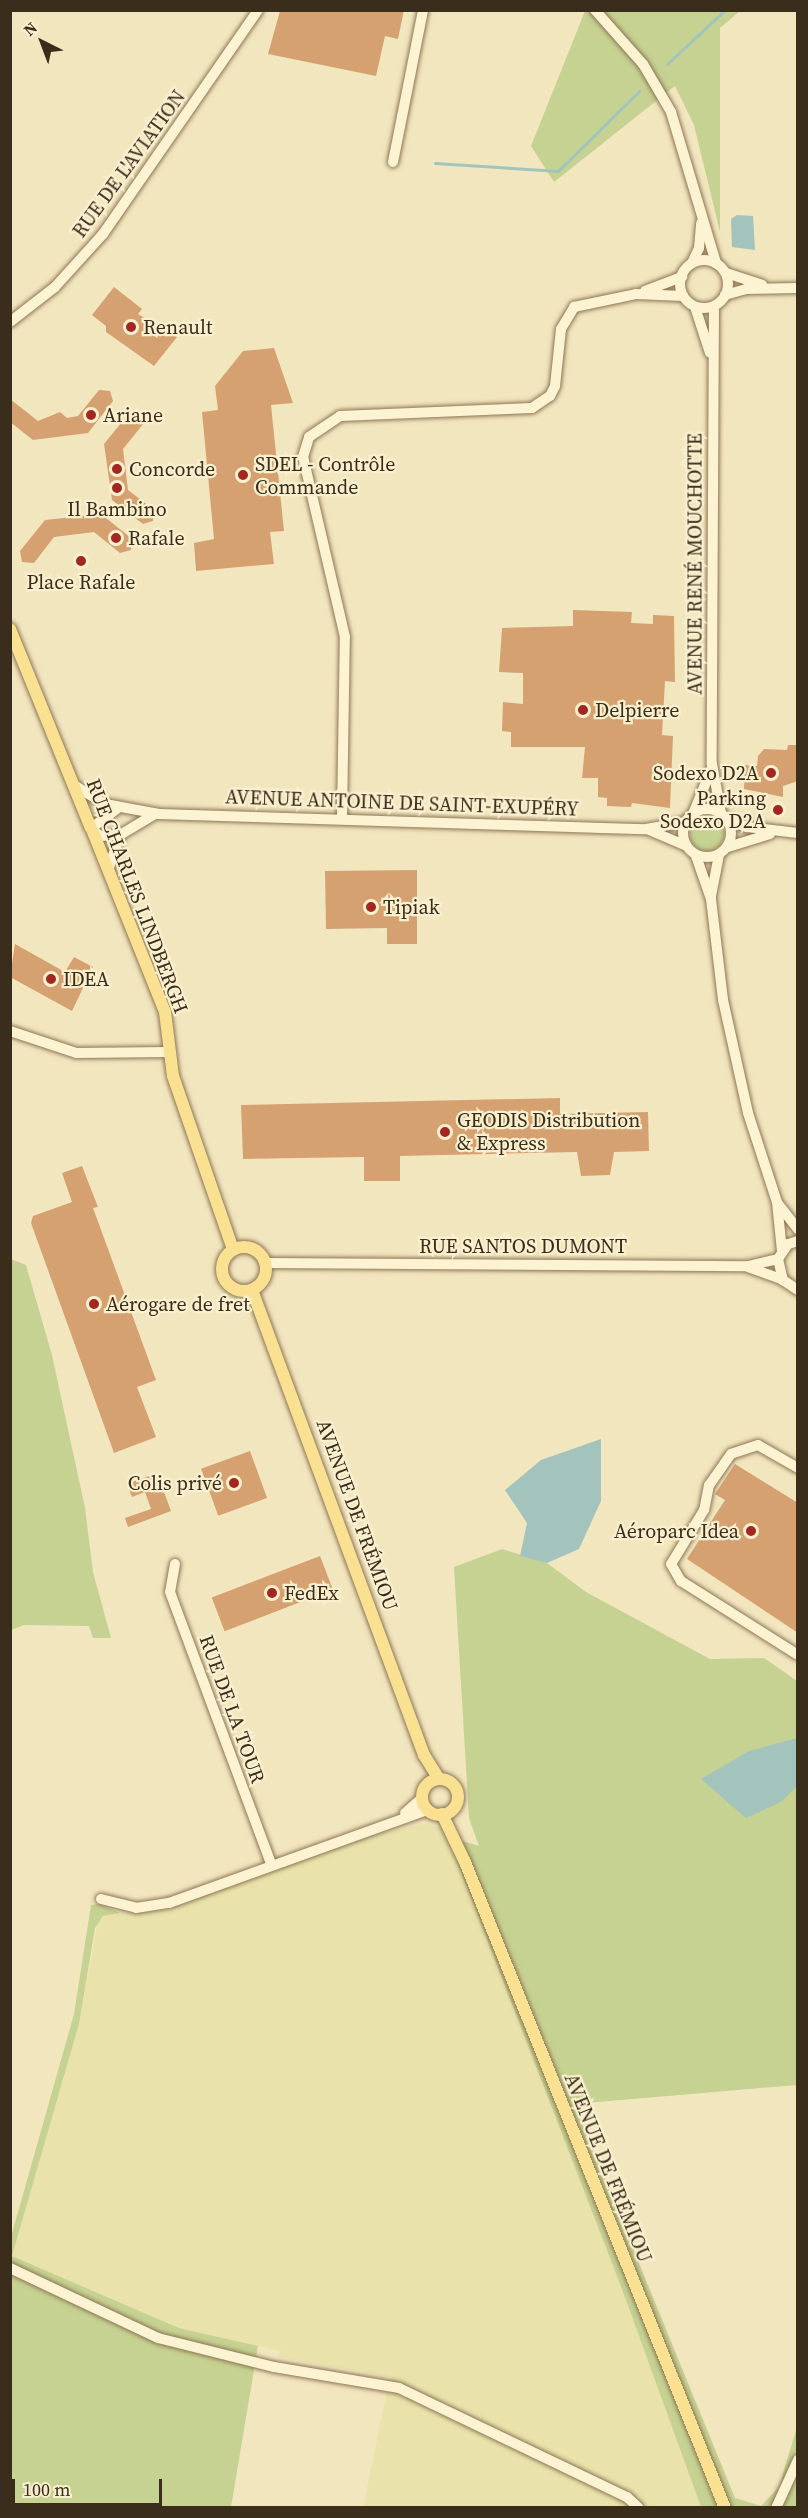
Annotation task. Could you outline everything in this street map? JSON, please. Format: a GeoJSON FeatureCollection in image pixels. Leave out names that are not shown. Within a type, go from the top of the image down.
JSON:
{"type":"FeatureCollection","features":[{"type":"Feature","properties":{"kind":"main road","name":"RUE CHARLES LINDBERGH"},"geometry":{"type":"LineString","coordinates":[[10,629],[165,1012],[169,1052],[233,1249]]}},
{"type":"Feature","properties":{"kind":"main road"},"geometry":{"type":"LineString","coordinates":[[253,1248],[266,1263],[262,1283],[252,1290],[231,1287],[222,1275],[224,1260],[233,1249],[253,1248]]}},
{"type":"Feature","properties":{"kind":"main road","name":"AVENUE DE FRÉMIOU"},"geometry":{"type":"LineString","coordinates":[[252,1290],[434,1782]]}},
{"type":"Feature","properties":{"kind":"main road"},"geometry":{"type":"LineString","coordinates":[[434,1782],[456,1789],[457,1801],[446,1813],[428,1810],[422,1798],[434,1782]]}},
{"type":"Feature","properties":{"kind":"main road","name":"AVENUE DE FRÉMIOU"},"geometry":{"type":"LineString","coordinates":[[446,1813],[725,2508]]}},
{"type":"Feature","properties":{"kind":"street","name":"RUE DE L'AVIATION"},"geometry":{"type":"LineString","coordinates":[[10,322],[55,287],[103,234],[258,10]]}},
{"type":"Feature","properties":{"kind":"street"},"geometry":{"type":"LineString","coordinates":[[393,162],[423,10]]}},
{"type":"Feature","properties":{"kind":"street"},"geometry":{"type":"LineString","coordinates":[[595,10],[643,64],[671,112],[716,263],[726,273],[776,290]]}},
{"type":"Feature","properties":{"kind":"street"},"geometry":{"type":"LineString","coordinates":[[636,294],[682,277],[692,263],[701,241],[700,211]]}},
{"type":"Feature","properties":{"kind":"street"},"geometry":{"type":"LineString","coordinates":[[692,263],[716,263]]}},
{"type":"Feature","properties":{"kind":"street"},"geometry":{"type":"LineString","coordinates":[[725,295],[726,273]]}},
{"type":"Feature","properties":{"kind":"street"},"geometry":{"type":"LineString","coordinates":[[682,277],[683,296]]}},
{"type":"Feature","properties":{"kind":"street"},"geometry":{"type":"LineString","coordinates":[[342,818],[345,638],[303,457],[309,437],[340,416],[531,408],[550,396],[555,386],[561,329],[567,313],[587,301],[636,294],[683,296],[695,307],[714,306],[725,295],[746,289],[798,288]]}},
{"type":"Feature","properties":{"kind":"street","name":"AVENUE RENÉ MOUCHOTTE"},"geometry":{"type":"LineString","coordinates":[[714,306],[712,764],[724,816]]}},
{"type":"Feature","properties":{"kind":"street","name":"AVENUE RENÉ MOUCHOTTE"},"geometry":{"type":"LineString","coordinates":[[695,307],[713,365]]}},
{"type":"Feature","properties":{"kind":"street","name":"AVENUE RENÉ MOUCHOTTE"},"geometry":{"type":"LineString","coordinates":[[689,818],[712,764]]}},
{"type":"Feature","properties":{"kind":"street","name":"AVENUE ANTOINE DE SAINT-EXUPÉRY"},"geometry":{"type":"LineString","coordinates":[[74,785],[118,808],[156,814],[646,829],[689,818]]}},
{"type":"Feature","properties":{"kind":"street"},"geometry":{"type":"LineString","coordinates":[[92,830],[118,808]]}},
{"type":"Feature","properties":{"kind":"street"},"geometry":{"type":"LineString","coordinates":[[711,899],[696,856],[685,845],[689,818],[705,809],[779,832],[798,833]]}},
{"type":"Feature","properties":{"kind":"street"},"geometry":{"type":"LineString","coordinates":[[92,830],[120,835],[156,814]]}},
{"type":"Feature","properties":{"kind":"street"},"geometry":{"type":"LineString","coordinates":[[724,816],[732,835],[728,847]]}},
{"type":"Feature","properties":{"kind":"street","name":"AVENUE ANTOINE DE SAINT-EXUPÉRY"},"geometry":{"type":"LineString","coordinates":[[646,829],[685,845]]}},
{"type":"Feature","properties":{"kind":"street"},"geometry":{"type":"LineString","coordinates":[[779,832],[728,847],[719,855],[711,899],[715,953],[735,1057],[777,1202],[783,1280]]}},
{"type":"Feature","properties":{"kind":"street"},"geometry":{"type":"LineString","coordinates":[[108,870],[120,835]]}},
{"type":"Feature","properties":{"kind":"street"},"geometry":{"type":"LineString","coordinates":[[696,856],[719,855]]}},
{"type":"Feature","properties":{"kind":"street"},"geometry":{"type":"LineString","coordinates":[[10,1031],[76,1053],[169,1052]]}},
{"type":"Feature","properties":{"kind":"street"},"geometry":{"type":"LineString","coordinates":[[777,1202],[798,1229]]}},
{"type":"Feature","properties":{"kind":"street"},"geometry":{"type":"LineString","coordinates":[[780,1255],[798,1240]]}},
{"type":"Feature","properties":{"kind":"street","name":"RUE SANTOS DUMONT"},"geometry":{"type":"LineString","coordinates":[[266,1263],[748,1266],[780,1255]]}},
{"type":"Feature","properties":{"kind":"street"},"geometry":{"type":"LineString","coordinates":[[748,1266],[783,1280],[798,1290]]}},
{"type":"Feature","properties":{"kind":"street"},"geometry":{"type":"LineString","coordinates":[[798,1468],[758,1445],[730,1454],[709,1485],[704,1510],[671,1564],[681,1581],[798,1655]]}},
{"type":"Feature","properties":{"kind":"street","name":"RUE DE LA TOUR"},"geometry":{"type":"LineString","coordinates":[[175,1564],[170,1592],[271,1864]]}},
{"type":"Feature","properties":{"kind":"street"},"geometry":{"type":"LineString","coordinates":[[402,1815],[422,1798]]}},
{"type":"Feature","properties":{"kind":"street"},"geometry":{"type":"LineString","coordinates":[[101,1899],[144,1908],[402,1815],[428,1810]]}},
{"type":"Feature","properties":{"kind":"street"},"geometry":{"type":"LineString","coordinates":[[10,2268],[158,2338],[274,2367],[399,2388],[627,2497],[639,2508]]}},
{"type":"Feature","properties":{"kind":"street"},"geometry":{"type":"LineString","coordinates":[[776,2508],[798,2460]]}},
{"type":"Feature","properties":{"kind":"shaded area"},"geometry":{"type":"Polygon","coordinates":[[[426,1824],[444,1829],[623,2292],[701,2507],[363,2507],[390,2377],[278,2357],[281,2351],[179,2328],[12,2256],[79,2024],[98,1921],[108,1914],[161,1911],[373,1835],[426,1824]]]}},
{"type":"Feature","properties":{"kind":"green space"},"geometry":{"type":"Polygon","coordinates":[[[585,11],[740,11],[720,28],[720,232],[694,125],[675,86],[554,182],[531,146],[585,11]]]}},
{"type":"Feature","properties":{"kind":"green space"},"geometry":{"type":"Polygon","coordinates":[[[707,817],[719,822],[724,834],[719,846],[707,851],[695,846],[690,834],[695,822],[707,817]]]}},
{"type":"Feature","properties":{"kind":"green space"},"geometry":{"type":"Polygon","coordinates":[[[11,1259],[26,1265],[52,1355],[85,1508],[93,1572],[111,1638],[93,1638],[89,1626],[24,1625],[11,1630],[11,1259]]]}},
{"type":"Feature","properties":{"kind":"green space"},"geometry":{"type":"Polygon","coordinates":[[[502,1549],[547,1563],[586,1592],[710,1659],[764,1658],[797,1681],[797,2085],[574,2104],[735,2498],[761,2506],[779,2487],[797,2427],[797,2507],[701,2507],[623,2292],[447,1836],[479,1846],[469,1818],[454,1567],[502,1549]]]}},
{"type":"Feature","properties":{"kind":"green space"},"geometry":{"type":"Polygon","coordinates":[[[99,1904],[120,1913],[103,1916],[95,1928],[79,2024],[12,2256],[179,2328],[258,2346],[231,2507],[11,2508],[11,2237],[74,2014],[91,1905],[99,1904]]]}},
{"type":"Feature","properties":{"kind":"water"},"geometry":{"type":"Polygon","coordinates":[[[737,215],[753,216],[755,250],[732,247],[731,219],[737,215]]]}},
{"type":"Feature","properties":{"kind":"water"},"geometry":{"type":"Polygon","coordinates":[[[601,1439],[601,1501],[579,1549],[547,1563],[520,1556],[527,1523],[505,1490],[541,1460],[601,1439]]]}},
{"type":"Feature","properties":{"kind":"water"},"geometry":{"type":"Polygon","coordinates":[[[797,1738],[797,1786],[781,1802],[746,1818],[701,1779],[749,1751],[797,1738]]]}},
{"type":"Feature","properties":{"kind":"building"},"geometry":{"type":"Polygon","coordinates":[[[404,10],[398,39],[385,36],[376,76],[268,54],[280,11],[404,10]]]}},
{"type":"Feature","properties":{"kind":"building","name":"Renault"},"geometry":{"type":"Polygon","coordinates":[[[114,287],[142,309],[138,314],[177,337],[154,366],[106,332],[106,326],[92,315],[114,287]]]}},
{"type":"Feature","properties":{"kind":"building","name":"SDEL - Contrôle Commande"},"geometry":{"type":"Polygon","coordinates":[[[274,348],[293,403],[271,405],[284,531],[270,532],[274,564],[196,571],[194,543],[214,539],[202,412],[218,410],[215,386],[243,351],[274,348]]]}},
{"type":"Feature","properties":{"kind":"building","name":"Ariane"},"geometry":{"type":"Polygon","coordinates":[[[99,390],[110,391],[113,401],[88,433],[33,440],[10,422],[10,399],[38,421],[60,412],[67,418],[78,416],[99,390]]]}},
{"type":"Feature","properties":{"kind":"building","name":"Concorde"},"geometry":{"type":"Polygon","coordinates":[[[130,412],[141,412],[144,423],[123,449],[128,490],[154,510],[153,521],[143,524],[112,500],[104,444],[130,412]]]}},
{"type":"Feature","properties":{"kind":"building","name":"Rafale"},"geometry":{"type":"Polygon","coordinates":[[[101,514],[131,538],[131,550],[120,553],[94,532],[54,537],[34,563],[22,562],[20,551],[45,520],[101,514]]]}},
{"type":"Feature","properties":{"kind":"building","name":"Delpierre"},"geometry":{"type":"Polygon","coordinates":[[[573,610],[632,612],[631,623],[653,624],[653,615],[674,616],[675,682],[665,681],[662,735],[673,736],[670,808],[632,803],[631,807],[607,806],[607,798],[598,797],[598,778],[582,778],[585,747],[511,747],[511,732],[502,731],[503,702],[523,704],[523,673],[499,672],[502,628],[573,626],[573,610]]]}},
{"type":"Feature","properties":{"kind":"building","name":"Sodexo D2A"},"geometry":{"type":"Polygon","coordinates":[[[788,745],[797,745],[798,781],[783,786],[783,797],[744,789],[745,765],[757,766],[758,756],[764,749],[787,750],[788,745]]]}},
{"type":"Feature","properties":{"kind":"building","name":"Tipiak"},"geometry":{"type":"Polygon","coordinates":[[[417,870],[417,944],[387,944],[387,928],[326,929],[325,871],[417,870]]]}},
{"type":"Feature","properties":{"kind":"building","name":"IDEA"},"geometry":{"type":"Polygon","coordinates":[[[15,944],[65,972],[74,957],[93,967],[72,1011],[10,977],[15,944]]]}},
{"type":"Feature","properties":{"kind":"building","name":"GEODIS Distribution & Express"},"geometry":{"type":"Polygon","coordinates":[[[560,1098],[560,1114],[648,1112],[649,1151],[614,1152],[610,1175],[581,1176],[577,1152],[400,1156],[400,1181],[364,1181],[364,1157],[243,1159],[241,1105],[560,1098]]]}},
{"type":"Feature","properties":{"kind":"building","name":"Aérogare de fret"},"geometry":{"type":"Polygon","coordinates":[[[82,1166],[98,1207],[93,1208],[156,1380],[137,1387],[156,1437],[114,1453],[31,1223],[33,1216],[72,1202],[62,1173],[82,1166]]]}},
{"type":"Feature","properties":{"kind":"building","name":"Colis privé"},"geometry":{"type":"Polygon","coordinates":[[[250,1451],[267,1498],[218,1516],[201,1469],[250,1451]]]}},
{"type":"Feature","properties":{"kind":"building","name":"Aéroparc Idea"},"geometry":{"type":"Polygon","coordinates":[[[735,1464],[798,1503],[798,1633],[687,1559],[725,1500],[715,1494],[735,1464]]]}},
{"type":"Feature","properties":{"kind":"building"},"geometry":{"type":"Polygon","coordinates":[[[157,1473],[171,1511],[128,1527],[125,1518],[151,1509],[145,1492],[132,1497],[127,1484],[157,1473]]]}},
{"type":"Feature","properties":{"kind":"building","name":"FedEx"},"geometry":{"type":"Polygon","coordinates":[[[320,1556],[333,1590],[225,1631],[212,1598],[320,1556]]]}},
{"type":"Feature","properties":{"kind":"waterway"},"geometry":{"type":"LineString","coordinates":[[667,64],[725,10]]}},
{"type":"Feature","properties":{"kind":"waterway"},"geometry":{"type":"LineString","coordinates":[[435,163],[558,171],[639,91]]}},
{"type":"Feature","properties":{"kind":"place","name":"Renault"},"geometry":{"type":"Point","coordinates":[131,327]}},
{"type":"Feature","properties":{"kind":"place","name":"Ariane"},"geometry":{"type":"Point","coordinates":[91,415]}},
{"type":"Feature","properties":{"kind":"place","name":"Concorde"},"geometry":{"type":"Point","coordinates":[117,469]}},
{"type":"Feature","properties":{"kind":"place","name":"SDEL - Contrôle Commande"},"geometry":{"type":"Point","coordinates":[243,475]}},
{"type":"Feature","properties":{"kind":"place","name":"Il Bambino"},"geometry":{"type":"Point","coordinates":[117,488]}},
{"type":"Feature","properties":{"kind":"place","name":"Rafale"},"geometry":{"type":"Point","coordinates":[116,538]}},
{"type":"Feature","properties":{"kind":"place","name":"Place Rafale"},"geometry":{"type":"Point","coordinates":[81,561]}},
{"type":"Feature","properties":{"kind":"place","name":"Delpierre"},"geometry":{"type":"Point","coordinates":[583,710]}},
{"type":"Feature","properties":{"kind":"place","name":"Sodexo D2A"},"geometry":{"type":"Point","coordinates":[771,773]}},
{"type":"Feature","properties":{"kind":"place","name":"Parking Sodexo D2A"},"geometry":{"type":"Point","coordinates":[778,810]}},
{"type":"Feature","properties":{"kind":"place","name":"Tipiak"},"geometry":{"type":"Point","coordinates":[371,907]}},
{"type":"Feature","properties":{"kind":"place","name":"IDEA"},"geometry":{"type":"Point","coordinates":[51,979]}},
{"type":"Feature","properties":{"kind":"place","name":"GEODIS Distribution & Express"},"geometry":{"type":"Point","coordinates":[445,1132]}},
{"type":"Feature","properties":{"kind":"place","name":"Aérogare de fret"},"geometry":{"type":"Point","coordinates":[94,1304]}},
{"type":"Feature","properties":{"kind":"place","name":"Colis privé"},"geometry":{"type":"Point","coordinates":[234,1483]}},
{"type":"Feature","properties":{"kind":"place","name":"Aéroparc Idea"},"geometry":{"type":"Point","coordinates":[751,1531]}},
{"type":"Feature","properties":{"kind":"place","name":"FedEx"},"geometry":{"type":"Point","coordinates":[272,1593]}}]}
